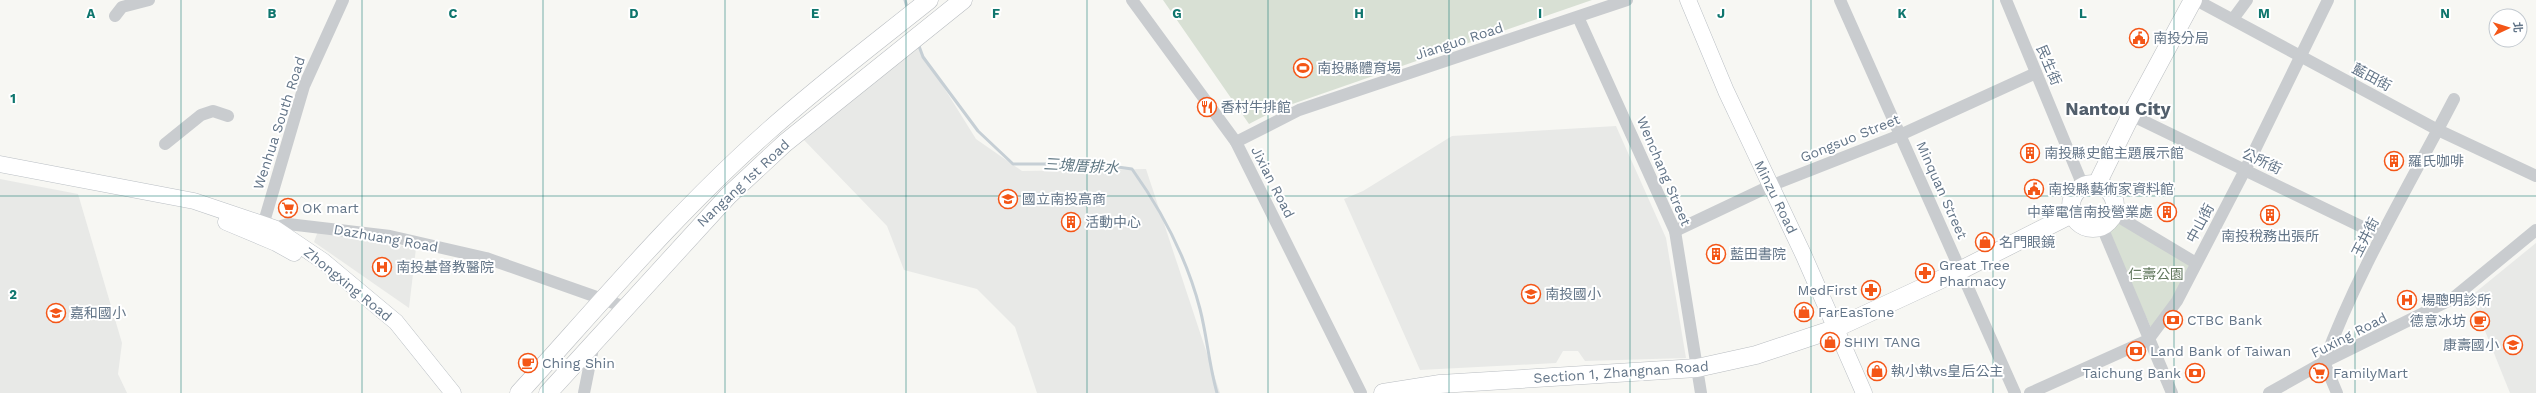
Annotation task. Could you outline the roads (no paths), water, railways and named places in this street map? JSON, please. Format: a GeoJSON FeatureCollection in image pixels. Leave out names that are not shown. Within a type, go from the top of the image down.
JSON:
{"type":"FeatureCollection","features":[{"type":"Feature","properties":{"kind":"main road","name":"Nangang 1st Road"},"geometry":{"type":"LineString","coordinates":[[519,393],[661,237],[765,133],[929,0]]}},
{"type":"Feature","properties":{"kind":"main road","name":"Nangang 1st Road"},"geometry":{"type":"LineString","coordinates":[[548,393],[594,340],[722,201],[785,143],[963,0]]}},
{"type":"Feature","properties":{"kind":"main road","name":"Minzu Road"},"geometry":{"type":"LineString","coordinates":[[1688,0],[1726,91],[1804,256],[1834,329],[1864,393]]}},
{"type":"Feature","properties":{"kind":"main road"},"geometry":{"type":"LineString","coordinates":[[2090,185],[2110,192],[2115,206],[2108,220],[2089,228],[2083,226],[2072,214],[2070,207],[2073,196],[2090,185],[2131,115],[2194,0]]}},
{"type":"Feature","properties":{"kind":"main road","name":"Dazhuang Road"},"geometry":{"type":"LineString","coordinates":[[0,164],[194,201],[268,233]]}},
{"type":"Feature","properties":{"kind":"main road"},"geometry":{"type":"LineString","coordinates":[[0,172],[176,206],[268,233]]}},
{"type":"Feature","properties":{"kind":"main road","name":"Section 1, Zhangnan Road"},"geometry":{"type":"LineString","coordinates":[[1384,393],[1440,384],[1697,368],[1756,355],[1834,329],[1961,270],[2072,214]]}},
{"type":"Feature","properties":{"kind":"main road","name":"Zhongxing Road"},"geometry":{"type":"LineString","coordinates":[[268,233],[336,282],[373,312],[396,336],[439,393]]}},
{"type":"Feature","properties":{"kind":"main road","name":"Zhongxing Road"},"geometry":{"type":"LineString","coordinates":[[268,233],[323,261],[396,322],[452,393]]}},
{"type":"Feature","properties":{"kind":"street"},"geometry":{"type":"LineString","coordinates":[[115,16],[122,7],[149,0]]}},
{"type":"Feature","properties":{"kind":"street","name":"Wenhua South Road"},"geometry":{"type":"LineString","coordinates":[[268,233],[286,139],[304,86],[343,0]]}},
{"type":"Feature","properties":{"kind":"street","name":"Jixian Road"},"geometry":{"type":"LineString","coordinates":[[1132,0],[1236,142],[1361,393]]}},
{"type":"Feature","properties":{"kind":"street","name":"Jianguo Road"},"geometry":{"type":"LineString","coordinates":[[1236,142],[1299,110],[1627,0]]}},
{"type":"Feature","properties":{"kind":"street","name":"Minquan Street"},"geometry":{"type":"LineString","coordinates":[[1840,0],[2015,393]]}},
{"type":"Feature","properties":{"kind":"street","name":"民生街"},"geometry":{"type":"LineString","coordinates":[[2006,0],[2036,73],[2090,185]]}},
{"type":"Feature","properties":{"kind":"street","name":"藍田街"},"geometry":{"type":"LineString","coordinates":[[2194,0],[2233,18],[2438,130],[2536,176]]}},
{"type":"Feature","properties":{"kind":"street"},"geometry":{"type":"LineString","coordinates":[[2233,18],[2247,0]]}},
{"type":"Feature","properties":{"kind":"street","name":"中山街"},"geometry":{"type":"LineString","coordinates":[[2030,393],[2148,340],[2177,301],[2245,170],[2328,0]]}},
{"type":"Feature","properties":{"kind":"street","name":"Wenchang Street"},"geometry":{"type":"LineString","coordinates":[[1578,17],[1675,231],[1701,393]]}},
{"type":"Feature","properties":{"kind":"street","name":"Gongsuo Street"},"geometry":{"type":"LineString","coordinates":[[1675,231],[1770,186],[1900,135],[2036,73]]}},
{"type":"Feature","properties":{"kind":"street","name":"玉井街"},"geometry":{"type":"LineString","coordinates":[[2324,362],[2339,324],[2381,236],[2454,99]]}},
{"type":"Feature","properties":{"kind":"street"},"geometry":{"type":"LineString","coordinates":[[165,144],[201,115],[213,111],[228,116]]}},
{"type":"Feature","properties":{"kind":"street","name":"公所街"},"geometry":{"type":"LineString","coordinates":[[2131,115],[2381,236]]}},
{"type":"Feature","properties":{"kind":"street"},"geometry":{"type":"LineString","coordinates":[[2108,220],[2196,263]]}},
{"type":"Feature","properties":{"kind":"street"},"geometry":{"type":"LineString","coordinates":[[2108,220],[2148,340],[2172,393]]}},
{"type":"Feature","properties":{"kind":"street","name":"Dazhuang Road"},"geometry":{"type":"LineString","coordinates":[[268,233],[288,224],[390,236],[486,258],[625,307]]}},
{"type":"Feature","properties":{"kind":"street","name":"Fuxing Road"},"geometry":{"type":"LineString","coordinates":[[2269,393],[2324,362],[2452,299],[2536,230]]}},
{"type":"Feature","properties":{"kind":"street"},"geometry":{"type":"LineString","coordinates":[[584,393],[594,340]]}},
{"type":"Feature","properties":{"kind":"street"},"geometry":{"type":"LineString","coordinates":[[2324,362],[2337,393]]}},
{"type":"Feature","properties":{"kind":"waterway","name":"三塊厝排水"},"geometry":{"type":"LineString","coordinates":[[905,0],[907,7]]}},
{"type":"Feature","properties":{"kind":"waterway","name":"三塊厝排水"},"geometry":{"type":"LineString","coordinates":[[919,46],[923,57],[978,131],[1013,164],[1096,164],[1132,169],[1143,185],[1172,236],[1181,254],[1195,290],[1217,393]]}},
{"type":"Feature","properties":{"kind":"place","name":"南投分局"},"geometry":{"type":"Point","coordinates":[2139,38]}},
{"type":"Feature","properties":{"kind":"place","name":"南投縣體育場"},"geometry":{"type":"Point","coordinates":[1303,68]}},
{"type":"Feature","properties":{"kind":"place","name":"香村牛排館"},"geometry":{"type":"Point","coordinates":[1207,107]}},
{"type":"Feature","properties":{"kind":"place","name":"南投縣史館主題展示館"},"geometry":{"type":"Point","coordinates":[2030,153]}},
{"type":"Feature","properties":{"kind":"place","name":"羅氏咖啡"},"geometry":{"type":"Point","coordinates":[2394,161]}},
{"type":"Feature","properties":{"kind":"place","name":"南投縣藝術家資料館"},"geometry":{"type":"Point","coordinates":[2034,189]}},
{"type":"Feature","properties":{"kind":"place","name":"國立南投高商"},"geometry":{"type":"Point","coordinates":[1008,199]}},
{"type":"Feature","properties":{"kind":"place","name":"OK mart"},"geometry":{"type":"Point","coordinates":[288,208]}},
{"type":"Feature","properties":{"kind":"place","name":"中華電信南投營業處"},"geometry":{"type":"Point","coordinates":[2167,212]}},
{"type":"Feature","properties":{"kind":"place","name":"南投稅務出張所"},"geometry":{"type":"Point","coordinates":[2270,215]}},
{"type":"Feature","properties":{"kind":"place","name":"活動中心"},"geometry":{"type":"Point","coordinates":[1071,222]}},
{"type":"Feature","properties":{"kind":"place","name":"名門眼鏡"},"geometry":{"type":"Point","coordinates":[1985,242]}},
{"type":"Feature","properties":{"kind":"place","name":"藍田書院"},"geometry":{"type":"Point","coordinates":[1716,254]}},
{"type":"Feature","properties":{"kind":"place","name":"南投基督教醫院"},"geometry":{"type":"Point","coordinates":[382,267]}},
{"type":"Feature","properties":{"kind":"place","name":"Great Tree Pharmacy"},"geometry":{"type":"Point","coordinates":[1925,273]}},
{"type":"Feature","properties":{"kind":"place","name":"MedFirst"},"geometry":{"type":"Point","coordinates":[1871,290]}},
{"type":"Feature","properties":{"kind":"place","name":"南投國小"},"geometry":{"type":"Point","coordinates":[1531,294]}},
{"type":"Feature","properties":{"kind":"place","name":"楊聰明診所"},"geometry":{"type":"Point","coordinates":[2407,300]}},
{"type":"Feature","properties":{"kind":"place","name":"FarEasTone"},"geometry":{"type":"Point","coordinates":[1804,312]}},
{"type":"Feature","properties":{"kind":"place","name":"嘉和國小"},"geometry":{"type":"Point","coordinates":[56,313]}},
{"type":"Feature","properties":{"kind":"place","name":"CTBC Bank"},"geometry":{"type":"Point","coordinates":[2173,320]}},
{"type":"Feature","properties":{"kind":"place","name":"德意冰坊"},"geometry":{"type":"Point","coordinates":[2480,321]}},
{"type":"Feature","properties":{"kind":"place","name":"SHIYI TANG"},"geometry":{"type":"Point","coordinates":[1830,342]}},
{"type":"Feature","properties":{"kind":"place","name":"康壽國小"},"geometry":{"type":"Point","coordinates":[2513,345]}},
{"type":"Feature","properties":{"kind":"place","name":"Land Bank of Taiwan"},"geometry":{"type":"Point","coordinates":[2136,351]}},
{"type":"Feature","properties":{"kind":"place","name":"Ching Shin"},"geometry":{"type":"Point","coordinates":[528,363]}},
{"type":"Feature","properties":{"kind":"place","name":"執小執vs皇后公主"},"geometry":{"type":"Point","coordinates":[1877,371]}},
{"type":"Feature","properties":{"kind":"place","name":"Taichung Bank"},"geometry":{"type":"Point","coordinates":[2195,373]}},
{"type":"Feature","properties":{"kind":"place","name":"FamilyMart"},"geometry":{"type":"Point","coordinates":[2319,373]}},
{"type":"Feature","properties":{"kind":"district","name":"Nantou City"},"geometry":{"type":"Point","coordinates":[2118,109]}},
{"type":"Feature","properties":{"kind":"park label","name":"仁壽公園"},"geometry":{"type":"Point","coordinates":[2156,274]}}]}
